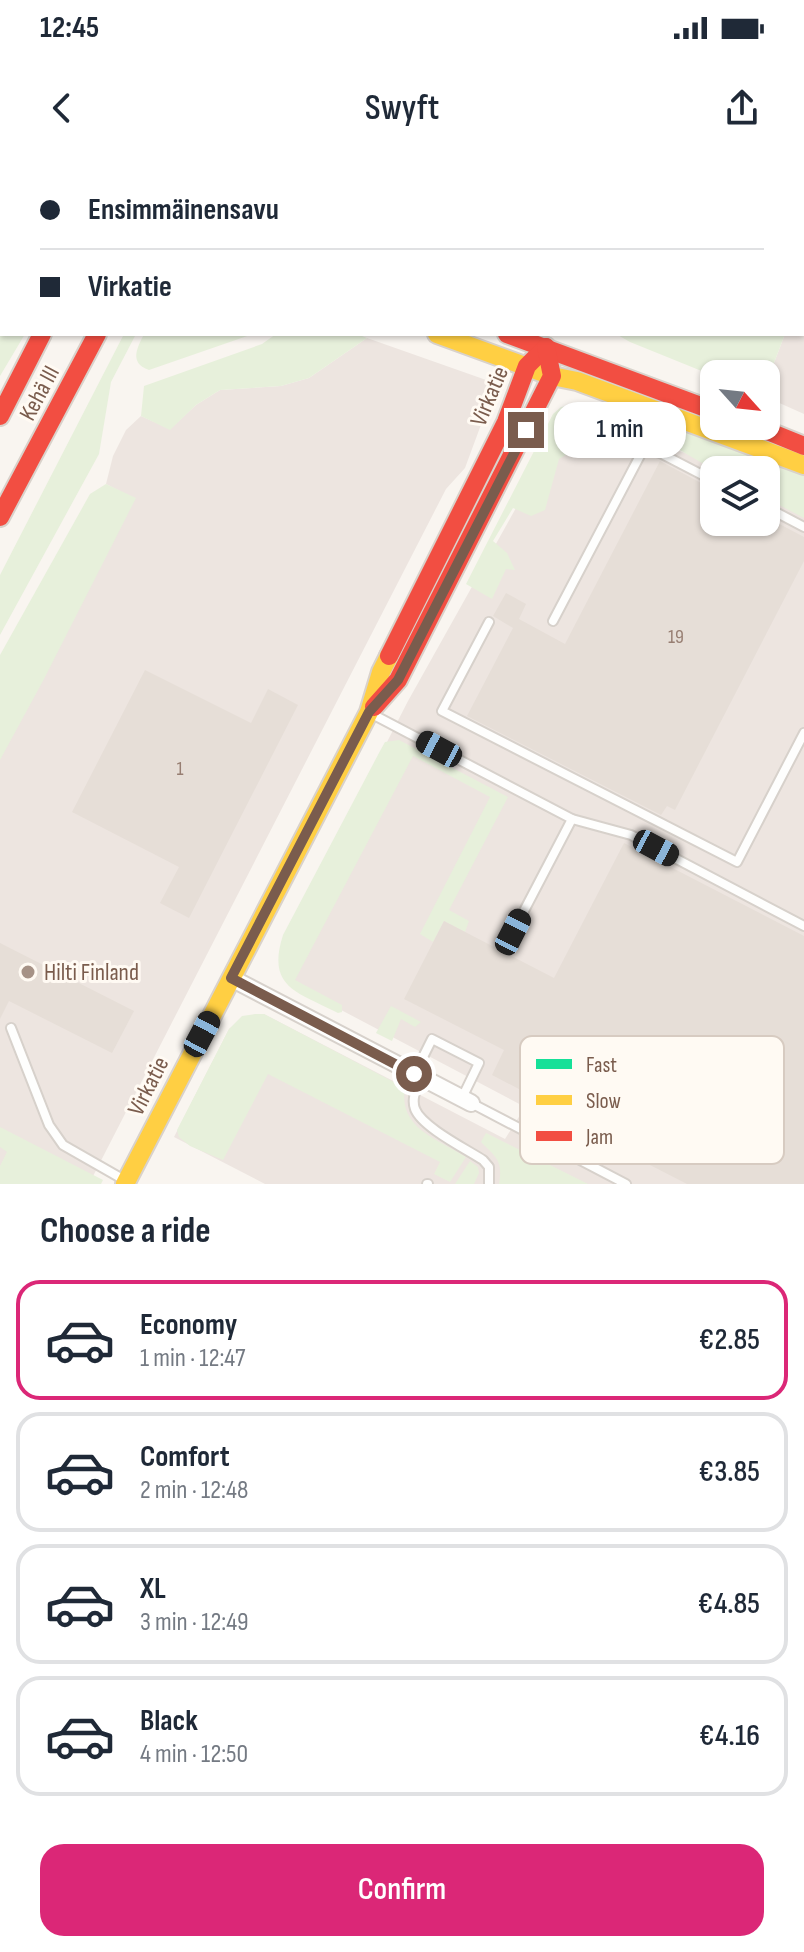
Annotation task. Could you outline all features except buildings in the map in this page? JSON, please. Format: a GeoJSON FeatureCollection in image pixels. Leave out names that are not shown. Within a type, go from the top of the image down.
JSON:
{"type":"FeatureCollection","features":[{"type":"Feature","properties":{"kind":"main road","name":"Kehä III"},"geometry":{"type":"LineString","coordinates":[[0,416],[41,336]]}},
{"type":"Feature","properties":{"kind":"main road","name":"Kehä III"},"geometry":{"type":"LineString","coordinates":[[0,517],[96,336]]}},
{"type":"Feature","properties":{"kind":"main road"},"geometry":{"type":"LineString","coordinates":[[443,336],[552,376],[577,381],[804,465]]}},
{"type":"Feature","properties":{"kind":"main road"},"geometry":{"type":"LineString","coordinates":[[513,336],[700,406]]}},
{"type":"Feature","properties":{"kind":"main road"},"geometry":{"type":"LineString","coordinates":[[546,347],[552,376]]}},
{"type":"Feature","properties":{"kind":"main road","name":"Virkatie"},"geometry":{"type":"LineString","coordinates":[[126,1182],[369,712],[381,672],[506,422],[527,366],[546,347]]}},
{"type":"Feature","properties":{"kind":"main road","name":"Virkatie"},"geometry":{"type":"LineString","coordinates":[[369,712],[398,680],[552,376]]}},
{"type":"Feature","properties":{"kind":"main road"},"geometry":{"type":"LineString","coordinates":[[780,436],[804,446]]}},
{"type":"Feature","properties":{"kind":"street"},"geometry":{"type":"LineString","coordinates":[[231,978],[466,1101]]}},
{"type":"Feature","properties":{"kind":"lane"},"geometry":{"type":"LineString","coordinates":[[553,621],[644,448],[700,474]]}},
{"type":"Feature","properties":{"kind":"lane"},"geometry":{"type":"LineString","coordinates":[[780,514],[804,527]]}},
{"type":"Feature","properties":{"kind":"lane"},"geometry":{"type":"LineString","coordinates":[[489,622],[442,711],[737,862],[804,733]]}},
{"type":"Feature","properties":{"kind":"lane"},"geometry":{"type":"LineString","coordinates":[[369,712],[572,819],[631,835],[804,926]]}},
{"type":"Feature","properties":{"kind":"lane"},"geometry":{"type":"LineString","coordinates":[[513,932],[572,819]]}},
{"type":"Feature","properties":{"kind":"lane"},"geometry":{"type":"LineString","coordinates":[[11,1028],[49,1125],[63,1145],[126,1182]]}},
{"type":"Feature","properties":{"kind":"lane"},"geometry":{"type":"LineString","coordinates":[[489,1184],[489,1167],[483,1160],[422,1119],[415,1108],[418,1076],[432,1039],[479,1063],[466,1101],[520,1129]]}},
{"type":"Feature","properties":{"kind":"lane"},"geometry":{"type":"LineString","coordinates":[[587,1164],[626,1184]]}},
{"type":"Feature","properties":{"kind":"shaded area"},"geometry":{"type":"Polygon","coordinates":[[[784,336],[804,336],[804,414],[780,403],[780,360],[775,360],[784,336]]]}},
{"type":"Feature","properties":{"kind":"shaded area"},"geometry":{"type":"Polygon","coordinates":[[[367,338],[489,381],[489,403],[465,468],[446,489],[89,1184],[0,1184],[0,694],[135,499],[106,484],[113,456],[126,430],[141,416],[170,429],[196,405],[220,390],[281,386],[309,378],[367,338]]]}},
{"type":"Feature","properties":{"kind":"shaded area"},"geometry":{"type":"Polygon","coordinates":[[[568,415],[700,458],[700,536],[780,536],[780,485],[804,494],[804,1184],[265,1184],[174,1137],[229,1029],[245,1017],[256,1014],[264,1014],[505,1139],[520,1115],[520,1164],[784,1164],[784,1036],[520,1036],[520,1104],[290,983],[282,947],[408,701],[568,415]]]}},
{"type":"Feature","properties":{"kind":"green space"},"geometry":{"type":"Polygon","coordinates":[[[0,336],[24,336],[0,376],[0,336]]]}},
{"type":"Feature","properties":{"kind":"green space"},"geometry":{"type":"Polygon","coordinates":[[[123,336],[135,336],[111,382],[99,454],[0,635],[0,575],[123,336]]]}},
{"type":"Feature","properties":{"kind":"green space"},"geometry":{"type":"Polygon","coordinates":[[[143,336],[247,336],[149,370],[139,363],[137,350],[143,336]]]}},
{"type":"Feature","properties":{"kind":"green space"},"geometry":{"type":"Polygon","coordinates":[[[273,336],[367,338],[309,378],[281,386],[220,390],[196,405],[170,430],[141,416],[144,386],[262,344],[273,336]]]}},
{"type":"Feature","properties":{"kind":"green space"},"geometry":{"type":"Polygon","coordinates":[[[620,336],[784,336],[775,360],[700,360],[700,370],[620,336]]]}},
{"type":"Feature","properties":{"kind":"green space"},"geometry":{"type":"Polygon","coordinates":[[[579,404],[656,431],[693,433],[700,436],[700,440],[712,440],[757,456],[700,456],[700,462],[678,449],[649,440],[569,453],[559,459],[545,510],[531,516],[513,508],[493,541],[507,553],[515,570],[506,569],[492,599],[466,584],[553,414],[561,407],[579,404]]]}},
{"type":"Feature","properties":{"kind":"green space"},"geometry":{"type":"Polygon","coordinates":[[[780,464],[804,473],[804,518],[780,505],[780,464]]]}},
{"type":"Feature","properties":{"kind":"green space"},"geometry":{"type":"Polygon","coordinates":[[[106,484],[136,498],[0,760],[0,655],[90,494],[106,484]]]}},
{"type":"Feature","properties":{"kind":"green space"},"geometry":{"type":"Polygon","coordinates":[[[399,740],[508,797],[449,910],[469,921],[465,932],[444,921],[433,942],[420,934],[490,797],[413,756],[295,980],[342,1005],[342,1012],[338,1013],[299,993],[282,977],[279,953],[283,935],[385,742],[399,740]]]}},
{"type":"Feature","properties":{"kind":"green space"},"geometry":{"type":"Polygon","coordinates":[[[391,1006],[421,1022],[415,1027],[401,1019],[392,1041],[376,1033],[391,1006]]]}},
{"type":"Feature","properties":{"kind":"green space"},"geometry":{"type":"Polygon","coordinates":[[[264,1014],[405,1088],[404,1102],[414,1123],[432,1138],[466,1157],[450,1182],[434,1174],[440,1162],[268,1074],[223,1160],[190,1146],[179,1137],[177,1130],[229,1029],[242,1016],[264,1014]]]}},
{"type":"Feature","properties":{"kind":"green space"},"geometry":{"type":"Polygon","coordinates":[[[0,1127],[103,1180],[101,1184],[0,1184],[0,1166],[7,1152],[0,1147],[0,1127]]]}},
{"type":"Feature","properties":{"kind":"green space"},"geometry":{"type":"Polygon","coordinates":[[[486,1133],[520,1150],[520,1164],[548,1164],[588,1184],[499,1184],[498,1160],[481,1142],[486,1133]]]}},
{"type":"Feature","properties":{"kind":"green space"},"geometry":{"type":"Polygon","coordinates":[[[470,1161],[478,1167],[474,1184],[455,1184],[470,1161]]]}},
{"type":"Feature","properties":{"kind":"traffic: slow"},"geometry":{"type":"LineString","coordinates":[[442,336],[552,376],[577,381],[804,465]]}},
{"type":"Feature","properties":{"kind":"traffic: slow"},"geometry":{"type":"LineString","coordinates":[[125,1184],[369,712],[389,656]]}},
{"type":"Feature","properties":{"kind":"traffic: jam"},"geometry":{"type":"LineString","coordinates":[[0,416],[41,336]]}},
{"type":"Feature","properties":{"kind":"traffic: jam"},"geometry":{"type":"LineString","coordinates":[[0,517],[96,336]]}},
{"type":"Feature","properties":{"kind":"traffic: jam"},"geometry":{"type":"LineString","coordinates":[[512,336],[700,406]]}},
{"type":"Feature","properties":{"kind":"traffic: jam"},"geometry":{"type":"LineString","coordinates":[[374,707],[398,680],[552,376],[546,347]]}},
{"type":"Feature","properties":{"kind":"traffic: jam"},"geometry":{"type":"LineString","coordinates":[[389,656],[506,422],[527,366],[546,347]]}},
{"type":"Feature","properties":{"kind":"traffic: jam"},"geometry":{"type":"LineString","coordinates":[[780,436],[804,446]]}},
{"type":"Feature","properties":{"kind":"place","name":"Hilti Finland"},"geometry":{"type":"Point","coordinates":[28,972]}},
{"type":"Feature","properties":{"kind":"route"},"geometry":{"type":"LineString","coordinates":[[414,1074],[231,978],[369,712],[398,680],[526,430]]}}]}
